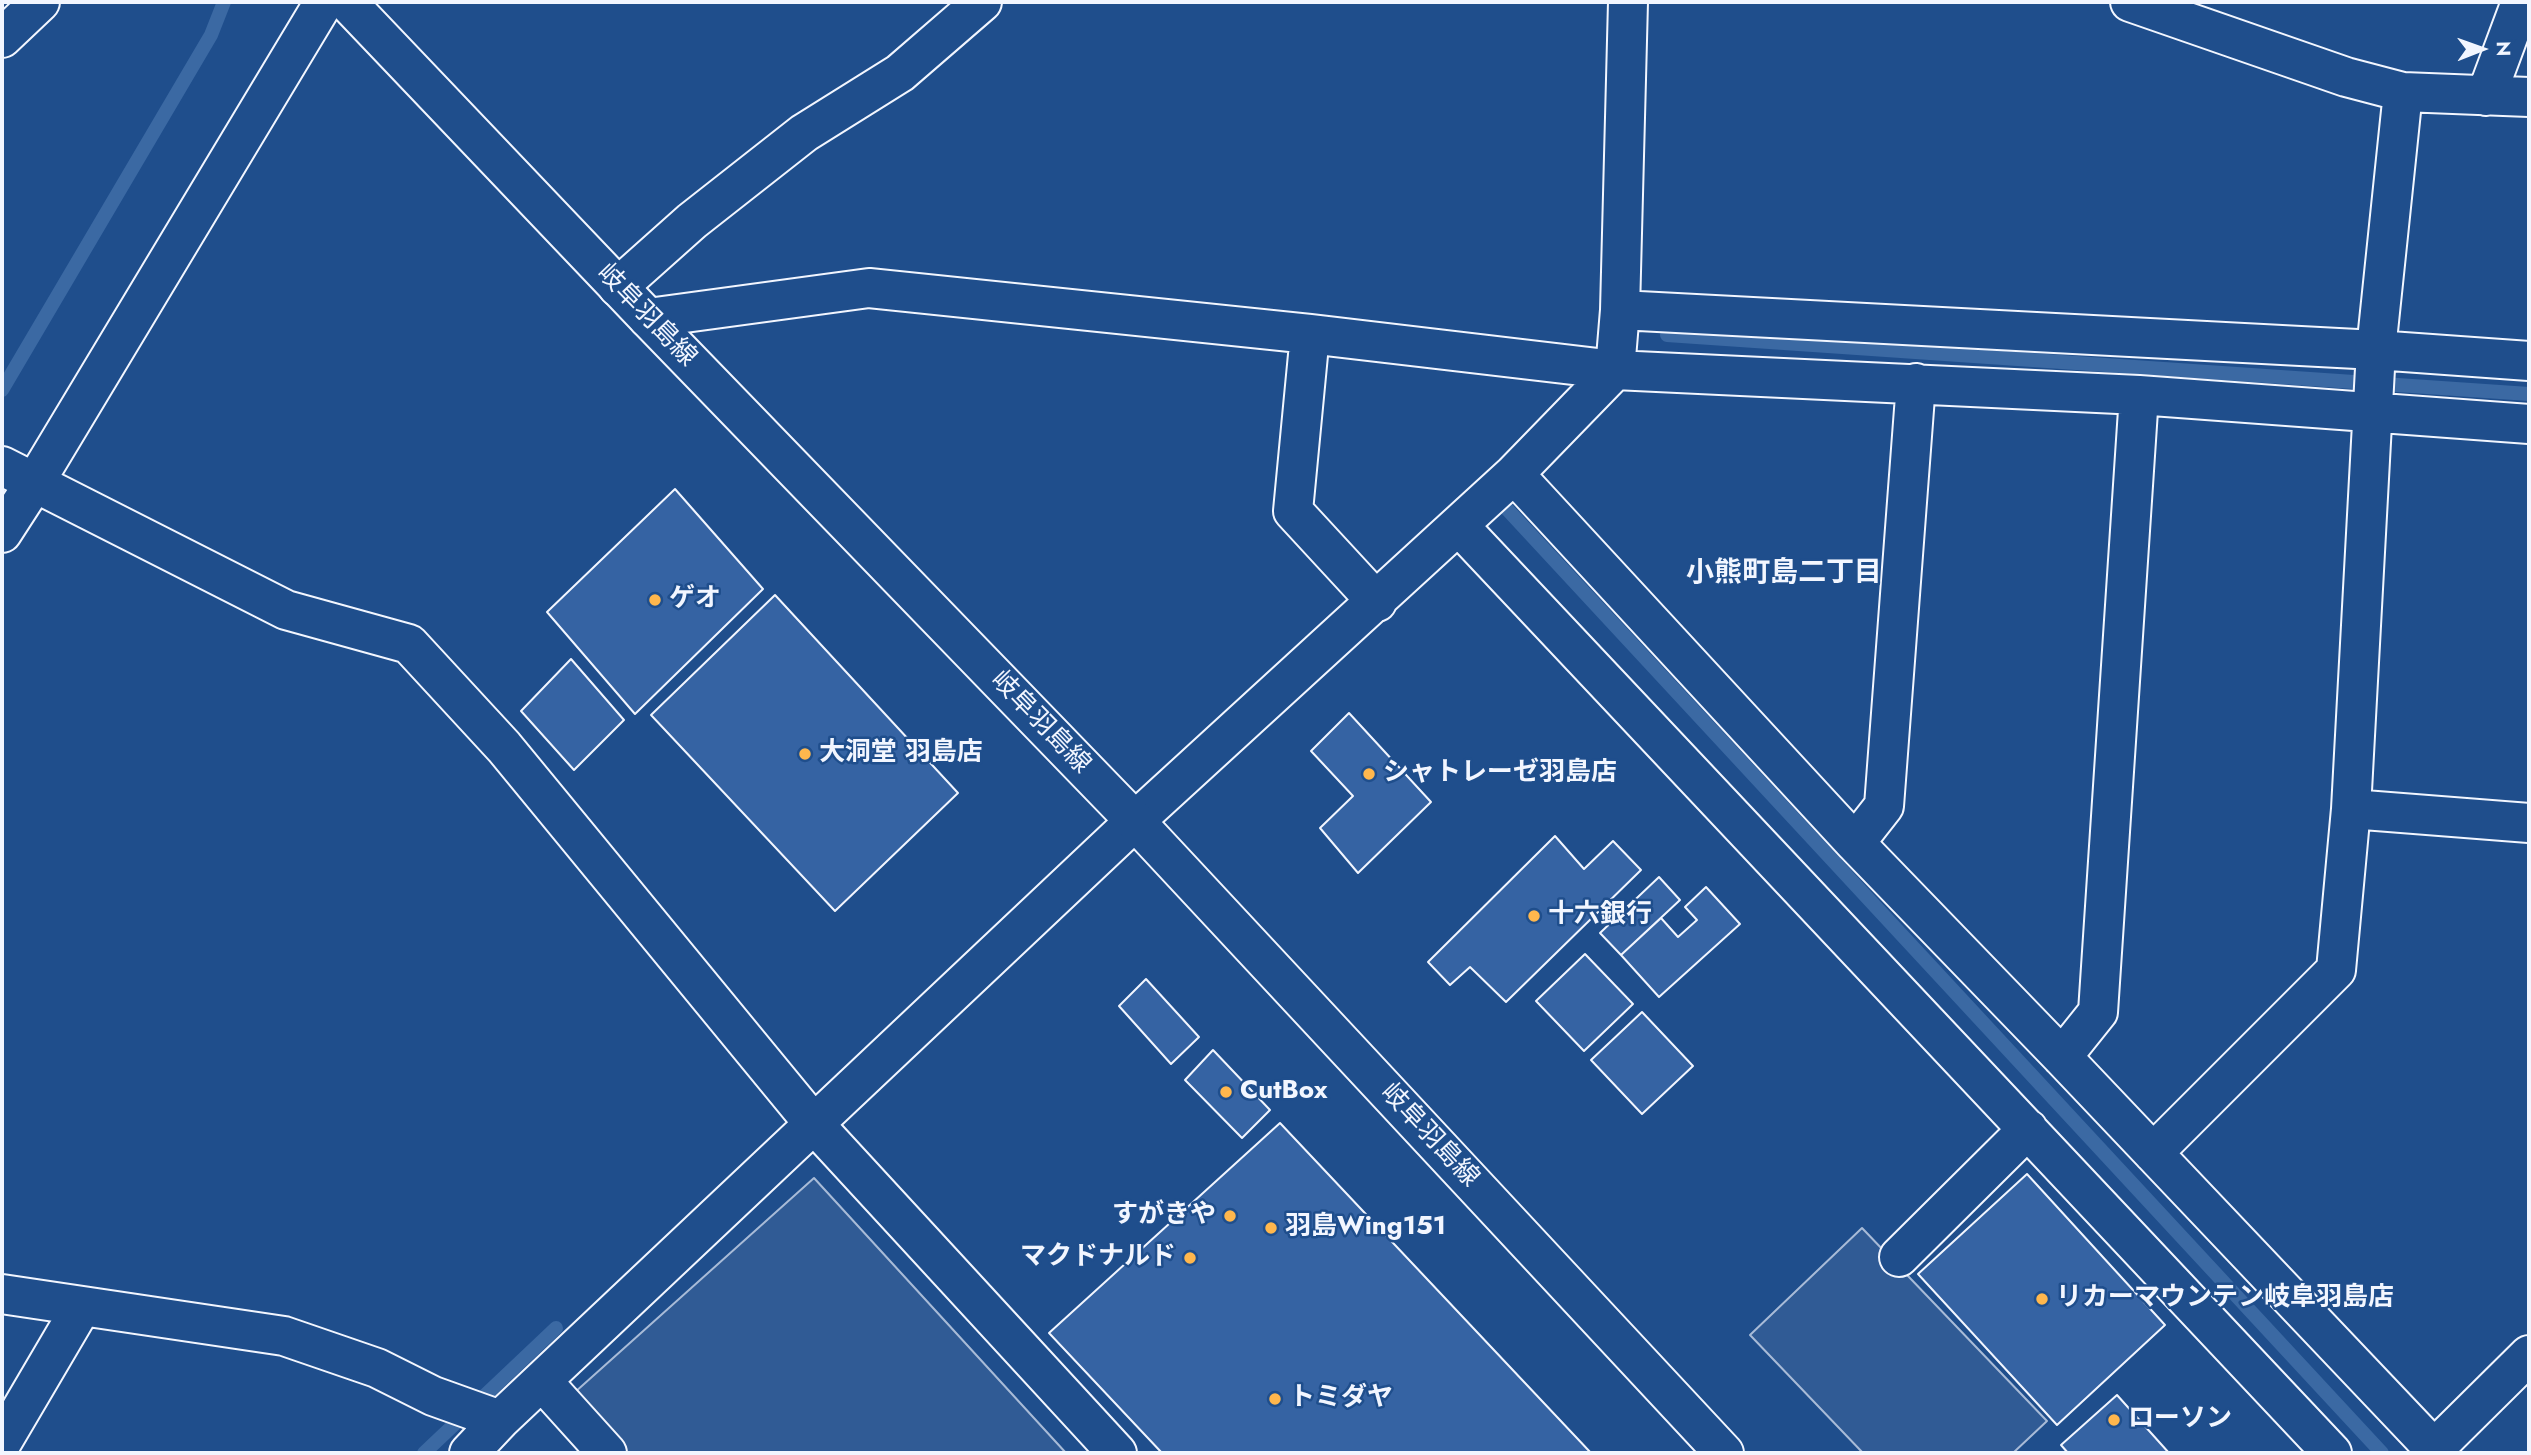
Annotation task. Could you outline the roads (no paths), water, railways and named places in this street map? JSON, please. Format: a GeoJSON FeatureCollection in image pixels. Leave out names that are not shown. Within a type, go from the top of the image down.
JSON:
{"type":"FeatureCollection","features":[{"type":"Feature","properties":{"kind":"street"},"geometry":{"type":"LineString","coordinates":[[2,38],[40,2]]}},
{"type":"Feature","properties":{"kind":"street"},"geometry":{"type":"LineString","coordinates":[[2,533],[15,473],[324,2]]}},
{"type":"Feature","properties":{"kind":"street","name":"岐阜羽島線"},"geometry":{"type":"LineString","coordinates":[[347,2],[618,287],[1135,821],[1724,1453]]}},
{"type":"Feature","properties":{"kind":"street"},"geometry":{"type":"LineString","coordinates":[[469,1453],[500,1420],[1135,821],[1459,526],[1514,474],[1615,370],[1620,310],[1628,2]]}},
{"type":"Feature","properties":{"kind":"street"},"geometry":{"type":"LineString","coordinates":[[2486,96],[2521,2]]}},
{"type":"Feature","properties":{"kind":"street"},"geometry":{"type":"LineString","coordinates":[[618,287],[692,221],[794,141],[900,73],[979,3]]}},
{"type":"Feature","properties":{"kind":"street"},"geometry":{"type":"LineString","coordinates":[[2145,4],[2346,77],[2403,92],[2529,97]]}},
{"type":"Feature","properties":{"kind":"street"},"geometry":{"type":"LineString","coordinates":[[2152,1153],[2336,970],[2351,809],[2375,381],[2403,92]]}},
{"type":"Feature","properties":{"kind":"street"},"geometry":{"type":"LineString","coordinates":[[648,318],[869,288],[1310,334],[1615,370],[1916,383],[2010,358],[2139,395],[2375,381],[2529,361]]}},
{"type":"Feature","properties":{"kind":"street"},"geometry":{"type":"LineString","coordinates":[[1620,310],[2010,358],[2375,381],[2529,424]]}},
{"type":"Feature","properties":{"kind":"street"},"geometry":{"type":"LineString","coordinates":[[1310,334],[1293,511],[1377,601]]}},
{"type":"Feature","properties":{"kind":"street"},"geometry":{"type":"LineString","coordinates":[[1855,843],[1884,806],[1916,383]]}},
{"type":"Feature","properties":{"kind":"street"},"geometry":{"type":"LineString","coordinates":[[2063,1057],[2098,1012],[2139,395]]}},
{"type":"Feature","properties":{"kind":"street"},"geometry":{"type":"LineString","coordinates":[[15,473],[286,610],[409,644],[504,747],[814,1124],[1117,1453]]}},
{"type":"Feature","properties":{"kind":"street"},"geometry":{"type":"LineString","coordinates":[[1514,474],[1855,843],[2063,1057],[2434,1452],[2529,1355]]}},
{"type":"Feature","properties":{"kind":"street"},"geometry":{"type":"LineString","coordinates":[[1459,526],[2332,1453]]}},
{"type":"Feature","properties":{"kind":"street"},"geometry":{"type":"LineString","coordinates":[[2351,809],[2529,823]]}},
{"type":"Feature","properties":{"kind":"street"},"geometry":{"type":"LineString","coordinates":[[1899,1258],[2028,1129]]}},
{"type":"Feature","properties":{"kind":"street"},"geometry":{"type":"LineString","coordinates":[[2,1294],[284,1336],[377,1367],[433,1396],[500,1420]]}},
{"type":"Feature","properties":{"kind":"street"},"geometry":{"type":"LineString","coordinates":[[2,1442],[82,1306]]}},
{"type":"Feature","properties":{"kind":"street"},"geometry":{"type":"LineString","coordinates":[[542,1381],[607,1453]]}},
{"type":"Feature","properties":{"kind":"waterway"},"geometry":{"type":"LineString","coordinates":[[2,390],[211,35],[224,2]]}},
{"type":"Feature","properties":{"kind":"waterway"},"geometry":{"type":"LineString","coordinates":[[1667,335],[2529,394]]}},
{"type":"Feature","properties":{"kind":"waterway"},"geometry":{"type":"LineString","coordinates":[[1506,508],[2382,1453]]}},
{"type":"Feature","properties":{"kind":"waterway"},"geometry":{"type":"LineString","coordinates":[[424,1453],[556,1328]]}},
{"type":"Feature","properties":{"kind":"place","name":"ゲオ"},"geometry":{"type":"Point","coordinates":[655,600]}},
{"type":"Feature","properties":{"kind":"place","name":"大洞堂 羽島店"},"geometry":{"type":"Point","coordinates":[805,754]}},
{"type":"Feature","properties":{"kind":"place","name":"シャトレーゼ羽島店"},"geometry":{"type":"Point","coordinates":[1369,774]}},
{"type":"Feature","properties":{"kind":"place","name":"十六銀行"},"geometry":{"type":"Point","coordinates":[1534,916]}},
{"type":"Feature","properties":{"kind":"place","name":"CutBox"},"geometry":{"type":"Point","coordinates":[1226,1092]}},
{"type":"Feature","properties":{"kind":"place","name":"すがきや"},"geometry":{"type":"Point","coordinates":[1230,1216]}},
{"type":"Feature","properties":{"kind":"place","name":"羽島Wing151"},"geometry":{"type":"Point","coordinates":[1271,1228]}},
{"type":"Feature","properties":{"kind":"place","name":"マクドナルド"},"geometry":{"type":"Point","coordinates":[1190,1258]}},
{"type":"Feature","properties":{"kind":"place","name":"リカーマウンテン岐阜羽島店"},"geometry":{"type":"Point","coordinates":[2042,1299]}},
{"type":"Feature","properties":{"kind":"place","name":"トミダヤ"},"geometry":{"type":"Point","coordinates":[1275,1399]}},
{"type":"Feature","properties":{"kind":"place","name":"ローソン"},"geometry":{"type":"Point","coordinates":[2114,1420]}},
{"type":"Feature","properties":{"kind":"district","name":"小熊町島二丁目"},"geometry":{"type":"Point","coordinates":[1784,574]}}]}
